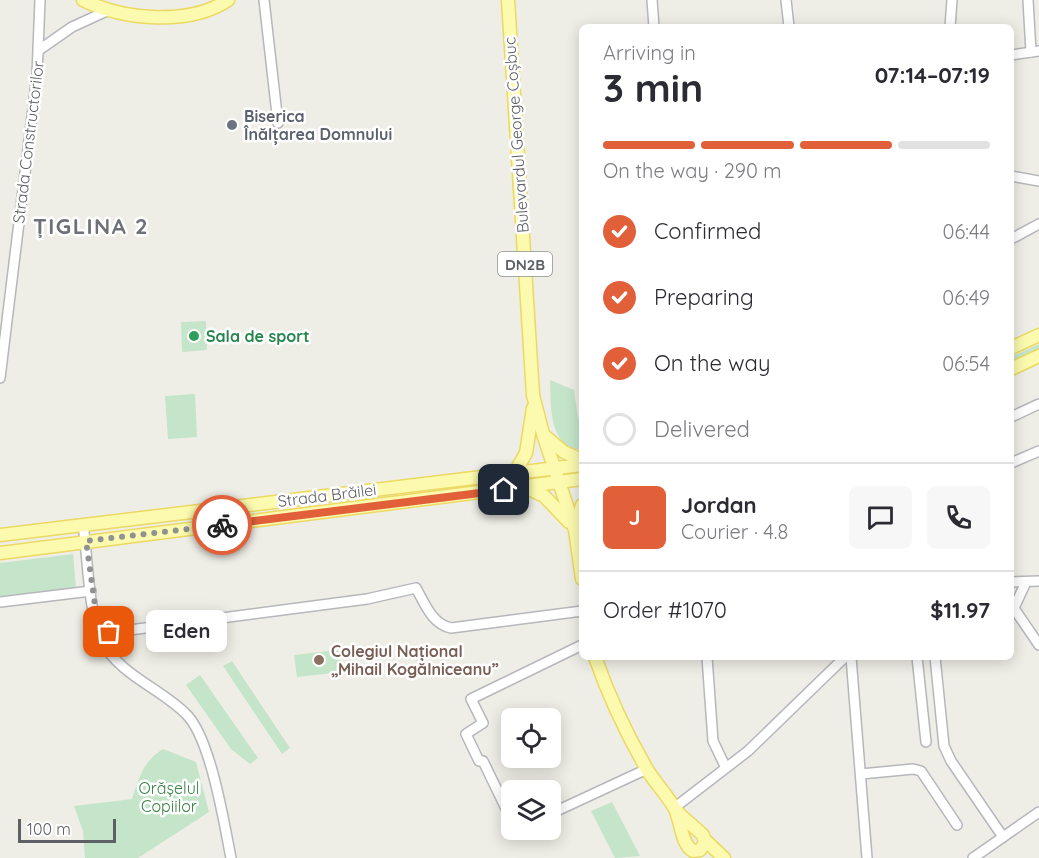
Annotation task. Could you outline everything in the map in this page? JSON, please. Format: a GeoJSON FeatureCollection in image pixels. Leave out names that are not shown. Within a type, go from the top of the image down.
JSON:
{"type":"FeatureCollection","features":[{"type":"Feature","properties":{"kind":"main road"},"geometry":{"type":"LineString","coordinates":[[83,0],[109,10],[175,16],[196,14],[228,0]]}},
{"type":"Feature","properties":{"kind":"main road","name":"Bulevardul George Coșbuc"},"geometry":{"type":"LineString","coordinates":[[508,0],[533,395],[543,434],[575,530]]}},
{"type":"Feature","properties":{"kind":"main road"},"geometry":{"type":"LineString","coordinates":[[1014,347],[1039,336]]}},
{"type":"Feature","properties":{"kind":"main road"},"geometry":{"type":"LineString","coordinates":[[1014,368],[1039,356]]}},
{"type":"Feature","properties":{"kind":"main road","name":"DN2B"},"geometry":{"type":"LineString","coordinates":[[514,474],[526,453],[533,395]]}},
{"type":"Feature","properties":{"kind":"main road"},"geometry":{"type":"LineString","coordinates":[[543,434],[564,452],[579,459]]}},
{"type":"Feature","properties":{"kind":"main road","name":"Strada Brăilei"},"geometry":{"type":"LineString","coordinates":[[0,535],[579,465]]}},
{"type":"Feature","properties":{"kind":"main road","name":"Strada Brăilei"},"geometry":{"type":"LineString","coordinates":[[0,553],[579,479]]}},
{"type":"Feature","properties":{"kind":"main road"},"geometry":{"type":"LineString","coordinates":[[524,487],[555,504],[575,530]]}},
{"type":"Feature","properties":{"kind":"main road"},"geometry":{"type":"LineString","coordinates":[[579,516],[575,530],[579,558]]}},
{"type":"Feature","properties":{"kind":"main road"},"geometry":{"type":"LineString","coordinates":[[596,660],[607,691],[647,769],[695,845],[723,857]]}},
{"type":"Feature","properties":{"kind":"street","name":"Strada Constructorilor"},"geometry":{"type":"LineString","coordinates":[[0,378],[39,50],[40,0]]}},
{"type":"Feature","properties":{"kind":"street"},"geometry":{"type":"LineString","coordinates":[[264,0],[278,123]]}},
{"type":"Feature","properties":{"kind":"street"},"geometry":{"type":"LineString","coordinates":[[652,0],[654,24]]}},
{"type":"Feature","properties":{"kind":"street"},"geometry":{"type":"LineString","coordinates":[[786,0],[789,24]]}},
{"type":"Feature","properties":{"kind":"street"},"geometry":{"type":"LineString","coordinates":[[950,24],[952,0]]}},
{"type":"Feature","properties":{"kind":"street"},"geometry":{"type":"LineString","coordinates":[[1014,55],[1035,52],[1028,0]]}},
{"type":"Feature","properties":{"kind":"street","name":"Strada Constructorilor"},"geometry":{"type":"LineString","coordinates":[[39,50],[72,27],[109,10]]}},
{"type":"Feature","properties":{"kind":"street"},"geometry":{"type":"LineString","coordinates":[[1014,177],[1039,181]]}},
{"type":"Feature","properties":{"kind":"street"},"geometry":{"type":"LineString","coordinates":[[1014,236],[1039,224]]}},
{"type":"Feature","properties":{"kind":"street"},"geometry":{"type":"LineString","coordinates":[[1014,416],[1039,404]]}},
{"type":"Feature","properties":{"kind":"street"},"geometry":{"type":"LineString","coordinates":[[1014,462],[1039,451]]}},
{"type":"Feature","properties":{"kind":"street"},"geometry":{"type":"LineString","coordinates":[[83,525],[99,634],[111,655],[180,708],[194,723],[210,766],[231,858]]}},
{"type":"Feature","properties":{"kind":"street"},"geometry":{"type":"LineString","coordinates":[[1014,582],[1039,581]]}},
{"type":"Feature","properties":{"kind":"street"},"geometry":{"type":"LineString","coordinates":[[1014,603],[1026,582]]}},
{"type":"Feature","properties":{"kind":"street"},"geometry":{"type":"LineString","coordinates":[[99,634],[367,600],[416,588],[435,620],[451,628],[579,611]]}},
{"type":"Feature","properties":{"kind":"street"},"geometry":{"type":"LineString","coordinates":[[0,602],[91,591]]}},
{"type":"Feature","properties":{"kind":"street"},"geometry":{"type":"LineString","coordinates":[[1014,609],[1039,645]]}},
{"type":"Feature","properties":{"kind":"street"},"geometry":{"type":"LineString","coordinates":[[501,798],[483,761],[479,761],[466,734],[483,723],[471,699],[579,646]]}},
{"type":"Feature","properties":{"kind":"street"},"geometry":{"type":"LineString","coordinates":[[707,660],[713,741],[725,766]]}},
{"type":"Feature","properties":{"kind":"street"},"geometry":{"type":"LineString","coordinates":[[675,810],[725,766],[748,751],[841,660]]}},
{"type":"Feature","properties":{"kind":"street"},"geometry":{"type":"LineString","coordinates":[[851,660],[867,858]]}},
{"type":"Feature","properties":{"kind":"street"},"geometry":{"type":"LineString","coordinates":[[917,660],[926,742]]}},
{"type":"Feature","properties":{"kind":"street"},"geometry":{"type":"LineString","coordinates":[[935,660],[944,746],[1003,837]]}},
{"type":"Feature","properties":{"kind":"street"},"geometry":{"type":"LineString","coordinates":[[834,666],[852,675]]}},
{"type":"Feature","properties":{"kind":"street"},"geometry":{"type":"LineString","coordinates":[[561,809],[647,769]]}},
{"type":"Feature","properties":{"kind":"street"},"geometry":{"type":"LineString","coordinates":[[861,774],[913,769],[921,771],[957,825]]}},
{"type":"Feature","properties":{"kind":"street"},"geometry":{"type":"LineString","coordinates":[[973,858],[1039,812]]}},
{"type":"Feature","properties":{"kind":"green space","name":"Sala de sport"},"geometry":{"type":"Polygon","coordinates":[[[206,321],[207,350],[182,352],[181,322],[206,321]]]}},
{"type":"Feature","properties":{"kind":"green space"},"geometry":{"type":"Polygon","coordinates":[[[1039,344],[1039,352],[1014,364],[1014,356],[1039,344]]]}},
{"type":"Feature","properties":{"kind":"green space"},"geometry":{"type":"Polygon","coordinates":[[[550,380],[574,390],[579,418],[579,449],[571,447],[557,433],[552,412],[550,380]]]}},
{"type":"Feature","properties":{"kind":"green space"},"geometry":{"type":"Polygon","coordinates":[[[195,394],[197,437],[168,439],[165,396],[195,394]]]}},
{"type":"Feature","properties":{"kind":"green space"},"geometry":{"type":"Polygon","coordinates":[[[73,554],[76,588],[0,596],[0,563],[73,554]]]}},
{"type":"Feature","properties":{"kind":"green space"},"geometry":{"type":"Polygon","coordinates":[[[338,650],[342,672],[297,677],[294,655],[338,650]]]}},
{"type":"Feature","properties":{"kind":"green space"},"geometry":{"type":"Polygon","coordinates":[[[232,661],[290,748],[282,754],[223,666],[232,661]]]}},
{"type":"Feature","properties":{"kind":"green space"},"geometry":{"type":"Polygon","coordinates":[[[200,675],[258,758],[250,764],[231,749],[186,685],[200,675]]]}},
{"type":"Feature","properties":{"kind":"green space","name":"Orășelul Copiilor"},"geometry":{"type":"Polygon","coordinates":[[[163,749],[196,762],[209,812],[138,858],[85,858],[83,831],[74,806],[132,799],[146,765],[163,749]]]}},
{"type":"Feature","properties":{"kind":"green space"},"geometry":{"type":"Polygon","coordinates":[[[612,802],[640,856],[615,858],[591,811],[612,802]]]}},
{"type":"Feature","properties":{"kind":"way so far"},"geometry":{"type":"LineString","coordinates":[[109,632],[99,634],[86,541],[222,525]]}},
{"type":"Feature","properties":{"kind":"place","name":"Biserica Înălțarea Domnului"},"geometry":{"type":"Point","coordinates":[232,125]}},
{"type":"Feature","properties":{"kind":"place","name":"Sala de sport"},"geometry":{"type":"Point","coordinates":[194,336]}},
{"type":"Feature","properties":{"kind":"place","name":"Eden"},"geometry":{"type":"Point","coordinates":[109,632]}},
{"type":"Feature","properties":{"kind":"place","name":"Colegiul Național „Mihail Kogălniceanu”"},"geometry":{"type":"Point","coordinates":[319,660]}},
{"type":"Feature","properties":{"kind":"district","name":"ȚIGLINA 2"},"geometry":{"type":"Point","coordinates":[91,226]}},
{"type":"Feature","properties":{"kind":"route"},"geometry":{"type":"LineString","coordinates":[[222,525],[504,490]]}}]}
